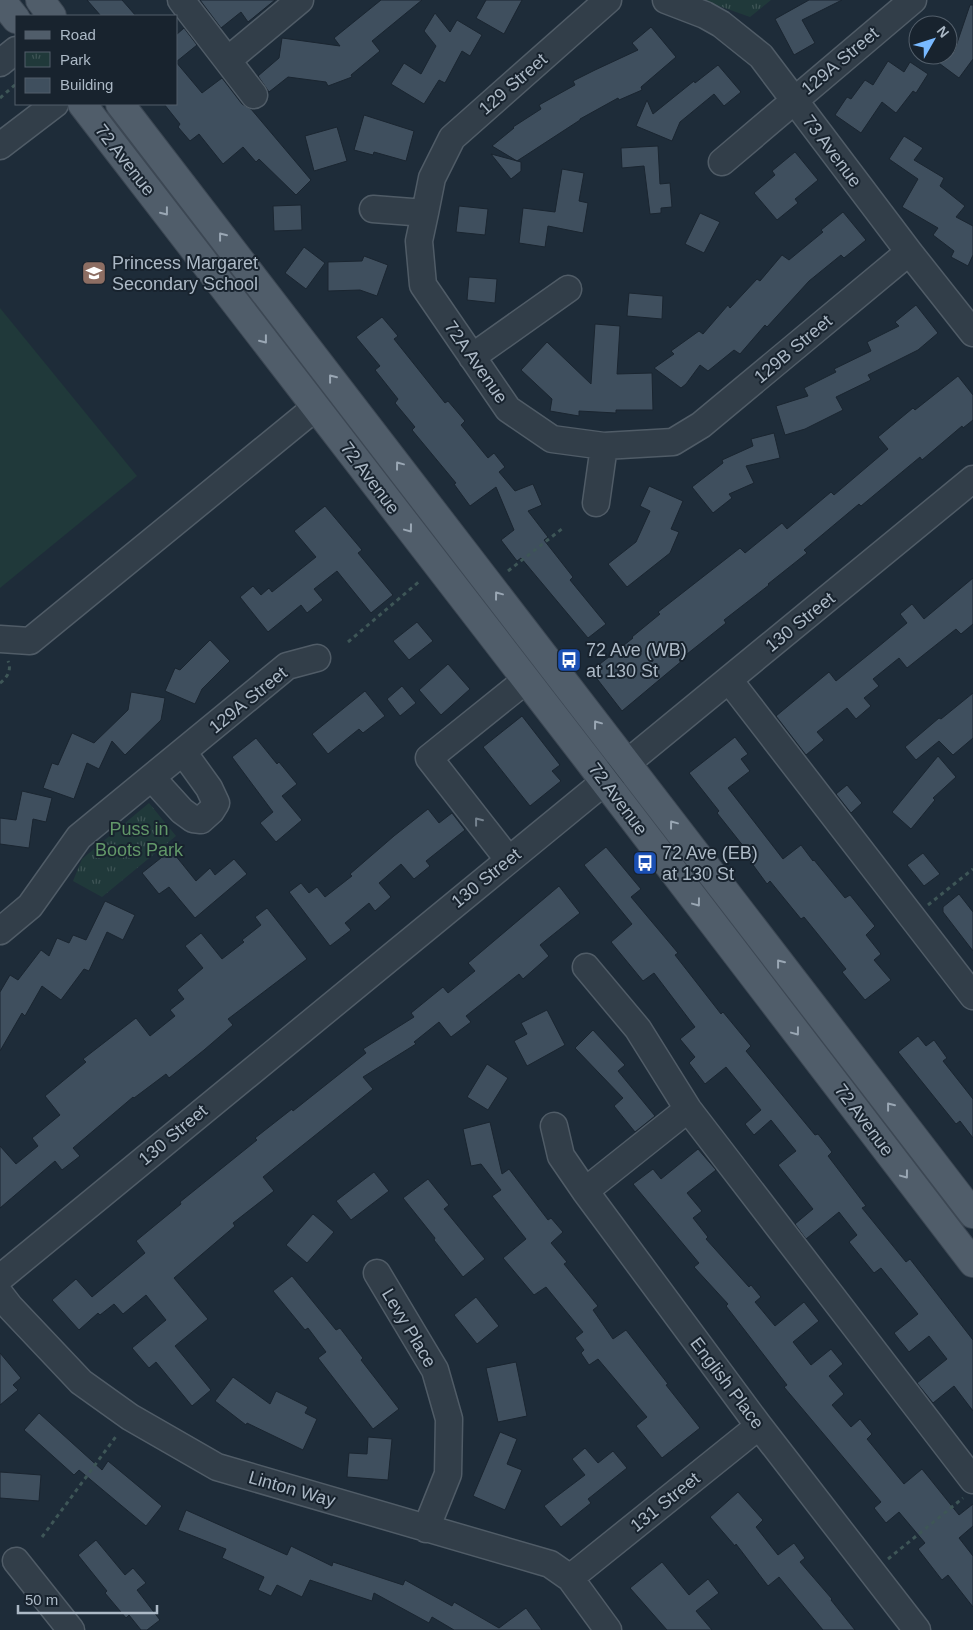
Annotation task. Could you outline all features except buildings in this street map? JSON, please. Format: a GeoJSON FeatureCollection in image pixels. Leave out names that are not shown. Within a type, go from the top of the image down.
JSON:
{"type":"FeatureCollection","features":[{"type":"Feature","properties":{"kind":"main road"},"geometry":{"type":"LineString","coordinates":[[2,0],[15,18]]}},
{"type":"Feature","properties":{"kind":"main road"},"geometry":{"type":"LineString","coordinates":[[40,0],[51,15]]}},
{"type":"Feature","properties":{"kind":"main road","name":"72 Avenue"},"geometry":{"type":"LineString","coordinates":[[83,105],[973,1263]]}},
{"type":"Feature","properties":{"kind":"main road","name":"72 Avenue"},"geometry":{"type":"LineString","coordinates":[[121,105],[973,1214]]}},
{"type":"Feature","properties":{"kind":"main road","name":"72 Avenue"},"geometry":{"type":"LineString","coordinates":[[316,407],[326,407],[337,412],[352,424],[372,431]]}},
{"type":"Feature","properties":{"kind":"street"},"geometry":{"type":"LineString","coordinates":[[181,0],[254,95]]}},
{"type":"Feature","properties":{"kind":"street"},"geometry":{"type":"LineString","coordinates":[[228,60],[300,0]]}},
{"type":"Feature","properties":{"kind":"street","name":"129 Street"},"geometry":{"type":"LineString","coordinates":[[432,178],[452,138],[608,0]]}},
{"type":"Feature","properties":{"kind":"street","name":"73 Avenue"},"geometry":{"type":"LineString","coordinates":[[666,0],[706,15],[734,34],[761,56],[909,252],[973,333]]}},
{"type":"Feature","properties":{"kind":"street","name":"129A Street"},"geometry":{"type":"LineString","coordinates":[[722,162],[913,0]]}},
{"type":"Feature","properties":{"kind":"street"},"geometry":{"type":"LineString","coordinates":[[0,63],[15,51]]}},
{"type":"Feature","properties":{"kind":"street"},"geometry":{"type":"LineString","coordinates":[[0,146],[54,105]]}},
{"type":"Feature","properties":{"kind":"street","name":"72A Avenue"},"geometry":{"type":"LineString","coordinates":[[432,178],[419,241],[423,286],[508,409],[552,440],[604,446],[673,442]]}},
{"type":"Feature","properties":{"kind":"street"},"geometry":{"type":"LineString","coordinates":[[373,209],[425,213]]}},
{"type":"Feature","properties":{"kind":"street","name":"129B Street"},"geometry":{"type":"LineString","coordinates":[[673,442],[701,425],[909,252]]}},
{"type":"Feature","properties":{"kind":"street"},"geometry":{"type":"LineString","coordinates":[[472,357],[568,289]]}},
{"type":"Feature","properties":{"kind":"street"},"geometry":{"type":"LineString","coordinates":[[3,648],[30,641],[316,407]]}},
{"type":"Feature","properties":{"kind":"street"},"geometry":{"type":"LineString","coordinates":[[596,503],[604,446]]}},
{"type":"Feature","properties":{"kind":"street","name":"130 Street"},"geometry":{"type":"LineString","coordinates":[[0,1278],[973,479]]}},
{"type":"Feature","properties":{"kind":"street","name":"129A Street"},"geometry":{"type":"LineString","coordinates":[[0,931],[30,906],[79,836],[287,666],[317,658]]}},
{"type":"Feature","properties":{"kind":"street"},"geometry":{"type":"LineString","coordinates":[[508,859],[429,758],[526,680]]}},
{"type":"Feature","properties":{"kind":"street"},"geometry":{"type":"LineString","coordinates":[[729,680],[973,996]]}},
{"type":"Feature","properties":{"kind":"street"},"geometry":{"type":"LineString","coordinates":[[152,778],[165,794],[193,819],[201,820],[212,812],[216,803],[209,788],[183,752]]}},
{"type":"Feature","properties":{"kind":"street"},"geometry":{"type":"LineString","coordinates":[[586,967],[638,1029],[688,1109],[972,1485]]}},
{"type":"Feature","properties":{"kind":"street"},"geometry":{"type":"LineString","coordinates":[[585,1191],[688,1109]]}},
{"type":"Feature","properties":{"kind":"street","name":"English Place"},"geometry":{"type":"LineString","coordinates":[[554,1126],[561,1156],[585,1191],[759,1426],[917,1630]]}},
{"type":"Feature","properties":{"kind":"street","name":"Levy Place"},"geometry":{"type":"LineString","coordinates":[[377,1273],[435,1370],[449,1419],[448,1474],[426,1529]]}},
{"type":"Feature","properties":{"kind":"street","name":"Linton Way"},"geometry":{"type":"LineString","coordinates":[[0,1294],[81,1382],[130,1417],[217,1467],[550,1564],[570,1578],[608,1630]]}},
{"type":"Feature","properties":{"kind":"street","name":"131 Street"},"geometry":{"type":"LineString","coordinates":[[570,1578],[759,1426]]}},
{"type":"Feature","properties":{"kind":"street"},"geometry":{"type":"LineString","coordinates":[[16,1562],[71,1630]]}},
{"type":"Feature","properties":{"kind":"path"},"geometry":{"type":"LineString","coordinates":[[0,98],[15,85]]}},
{"type":"Feature","properties":{"kind":"path"},"geometry":{"type":"LineString","coordinates":[[503,574],[563,528]]}},
{"type":"Feature","properties":{"kind":"path"},"geometry":{"type":"LineString","coordinates":[[348,642],[426,577]]}},
{"type":"Feature","properties":{"kind":"path"},"geometry":{"type":"LineString","coordinates":[[0,683],[8,673],[10,664],[3,648]]}},
{"type":"Feature","properties":{"kind":"path"},"geometry":{"type":"LineString","coordinates":[[912,917],[973,869]]}},
{"type":"Feature","properties":{"kind":"path"},"geometry":{"type":"LineString","coordinates":[[42,1537],[118,1433]]}},
{"type":"Feature","properties":{"kind":"path"},"geometry":{"type":"LineString","coordinates":[[883,1563],[972,1485]]}},
{"type":"Feature","properties":{"kind":"green space"},"geometry":{"type":"Polygon","coordinates":[[[702,0],[771,0],[750,17],[702,0]]]}},
{"type":"Feature","properties":{"kind":"green space"},"geometry":{"type":"Polygon","coordinates":[[[0,308],[137,476],[0,588],[0,308]]]}},
{"type":"Feature","properties":{"kind":"green space","name":"Puss in Boots Park"},"geometry":{"type":"Polygon","coordinates":[[[149,803],[176,836],[102,897],[73,881],[82,859],[149,803]]]}},
{"type":"Feature","properties":{"kind":"place","name":"Princess Margaret Secondary School"},"geometry":{"type":"Point","coordinates":[94,273]}},
{"type":"Feature","properties":{"kind":"place","name":"72 Ave (WB) at 130 St"},"geometry":{"type":"Point","coordinates":[569,660]}},
{"type":"Feature","properties":{"kind":"place","name":"72 Ave (EB) at 130 St"},"geometry":{"type":"Point","coordinates":[645,863]}}]}
